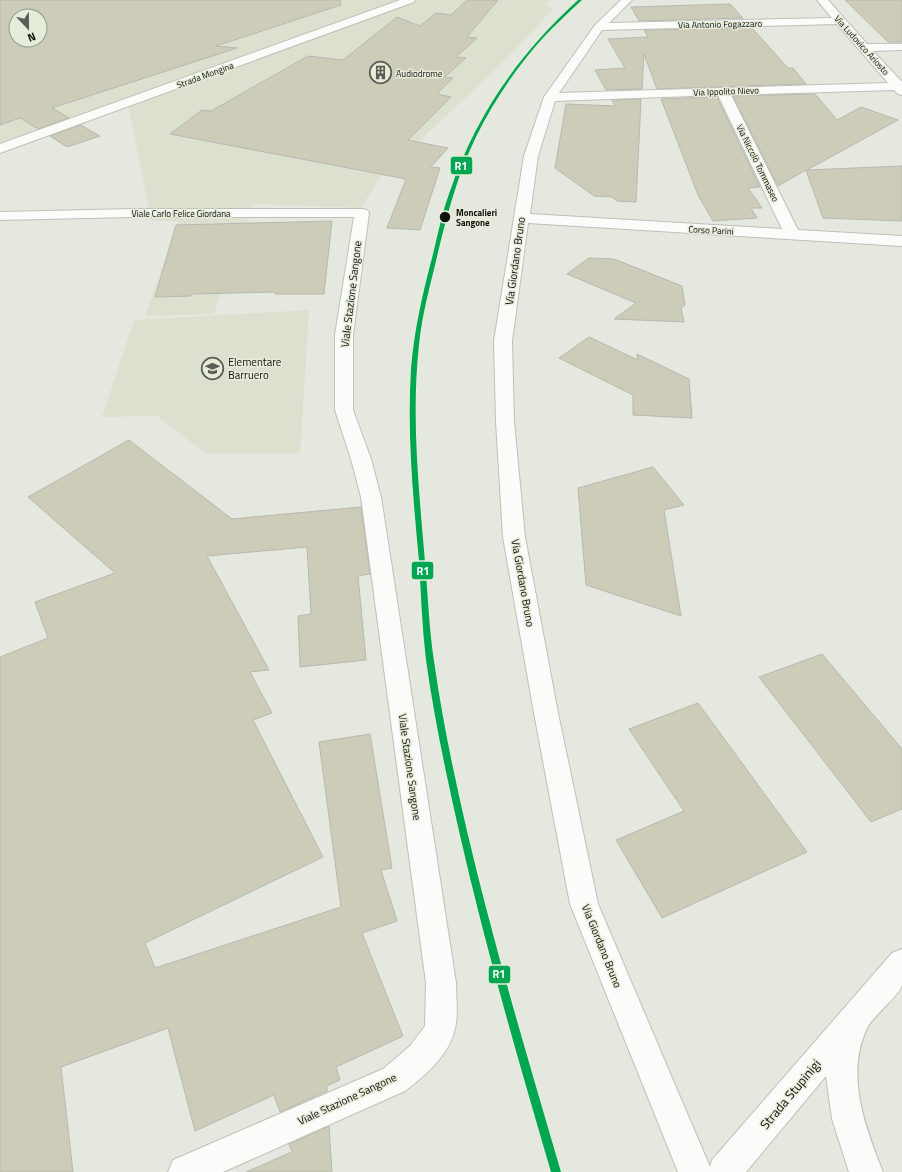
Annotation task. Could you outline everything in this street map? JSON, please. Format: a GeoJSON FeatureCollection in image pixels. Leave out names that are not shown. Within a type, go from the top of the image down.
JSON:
{"type":"FeatureCollection","features":[{"type":"Feature","properties":{"kind":"street"},"geometry":{"type":"LineString","coordinates":[[386,0],[398,4]]}},
{"type":"Feature","properties":{"kind":"street","name":"Strada Mongina"},"geometry":{"type":"LineString","coordinates":[[0,149],[410,0]]}},
{"type":"Feature","properties":{"kind":"street","name":"Via Giordano Bruno"},"geometry":{"type":"LineString","coordinates":[[627,0],[599,27],[550,97],[531,156],[503,341],[505,422],[514,537],[584,904],[695,1172]]}},
{"type":"Feature","properties":{"kind":"street","name":"Via Ludovico Ariosto"},"geometry":{"type":"LineString","coordinates":[[822,0],[901,88]]}},
{"type":"Feature","properties":{"kind":"street","name":"Via Antonio Fogazzaro"},"geometry":{"type":"LineString","coordinates":[[599,27],[840,21]]}},
{"type":"Feature","properties":{"kind":"street"},"geometry":{"type":"LineString","coordinates":[[864,48],[902,47]]}},
{"type":"Feature","properties":{"kind":"street","name":"Via Ippolito Nievo"},"geometry":{"type":"LineString","coordinates":[[550,97],[901,88]]}},
{"type":"Feature","properties":{"kind":"street","name":"Via Niccolò Tommaseo"},"geometry":{"type":"LineString","coordinates":[[723,92],[792,234]]}},
{"type":"Feature","properties":{"kind":"street","name":"Viale Carlo Felice Giordana"},"geometry":{"type":"LineString","coordinates":[[0,216],[133,213],[362,213]]}},
{"type":"Feature","properties":{"kind":"street","name":"Viale Stazione Sangone"},"geometry":{"type":"LineString","coordinates":[[185,1172],[394,1080],[414,1064],[432,1044],[440,1026],[441,983],[371,497],[361,459],[344,410],[344,335],[362,213]]}},
{"type":"Feature","properties":{"kind":"street","name":"Corso Parini"},"geometry":{"type":"LineString","coordinates":[[521,218],[902,241]]}},
{"type":"Feature","properties":{"kind":"street","name":"Strada Stupinigi"},"geometry":{"type":"LineString","coordinates":[[724,1172],[855,1016],[902,964]]}},
{"type":"Feature","properties":{"kind":"street","name":"Strada Stupinigi"},"geometry":{"type":"LineString","coordinates":[[855,1016],[842,1062],[844,1101],[857,1150],[866,1172]]}},
{"type":"Feature","properties":{"kind":"shaded area"},"geometry":{"type":"Polygon","coordinates":[[[0,0],[550,0],[547,6],[554,8],[498,67],[379,179],[361,208],[253,204],[214,314],[145,316],[179,221],[152,221],[128,107],[0,154],[0,0]]]}},
{"type":"Feature","properties":{"kind":"shaded area","name":"Elementare Barruero"},"geometry":{"type":"Polygon","coordinates":[[[309,310],[300,453],[207,454],[157,416],[102,417],[134,320],[309,310]]]}},
{"type":"Feature","properties":{"kind":"building"},"geometry":{"type":"Polygon","coordinates":[[[0,0],[340,0],[341,5],[216,46],[237,48],[52,108],[69,118],[38,129],[20,118],[0,125],[0,0]]]}},
{"type":"Feature","properties":{"kind":"building"},"geometry":{"type":"Polygon","coordinates":[[[467,0],[498,0],[467,37],[477,38],[456,57],[466,58],[445,77],[453,78],[437,94],[451,97],[408,140],[448,148],[431,167],[440,168],[420,230],[387,228],[406,179],[170,134],[202,110],[211,111],[308,56],[343,60],[397,17],[420,26],[436,13],[451,15],[467,0]]]}},
{"type":"Feature","properties":{"kind":"building"},"geometry":{"type":"Polygon","coordinates":[[[845,0],[902,0],[902,42],[888,42],[845,0]]]}},
{"type":"Feature","properties":{"kind":"building"},"geometry":{"type":"Polygon","coordinates":[[[730,4],[743,18],[639,21],[631,7],[730,4]]]}},
{"type":"Feature","properties":{"kind":"building"},"geometry":{"type":"Polygon","coordinates":[[[752,28],[788,68],[793,68],[806,84],[657,89],[644,54],[642,89],[606,90],[595,70],[625,68],[608,39],[648,37],[644,30],[752,28]]]}},
{"type":"Feature","properties":{"kind":"building"},"geometry":{"type":"Polygon","coordinates":[[[815,94],[837,120],[861,107],[898,120],[807,170],[902,166],[902,221],[823,218],[806,170],[778,186],[733,96],[815,94]]]}},
{"type":"Feature","properties":{"kind":"building"},"geometry":{"type":"Polygon","coordinates":[[[717,97],[760,187],[748,188],[762,208],[751,208],[757,218],[713,221],[698,195],[661,99],[717,97]]]}},
{"type":"Feature","properties":{"kind":"building"},"geometry":{"type":"Polygon","coordinates":[[[641,99],[636,202],[617,201],[612,197],[594,196],[555,168],[566,104],[615,106],[612,100],[641,99]]]}},
{"type":"Feature","properties":{"kind":"building"},"geometry":{"type":"Polygon","coordinates":[[[81,125],[100,136],[67,147],[50,136],[81,125]]]}},
{"type":"Feature","properties":{"kind":"building"},"geometry":{"type":"Polygon","coordinates":[[[332,221],[324,294],[275,294],[276,292],[192,294],[191,296],[155,297],[176,225],[332,221]]]}},
{"type":"Feature","properties":{"kind":"building"},"geometry":{"type":"Polygon","coordinates":[[[589,258],[614,259],[682,286],[685,305],[681,308],[684,322],[614,319],[636,303],[567,274],[589,258]]]}},
{"type":"Feature","properties":{"kind":"building"},"geometry":{"type":"Polygon","coordinates":[[[589,337],[638,360],[637,354],[689,379],[692,418],[633,415],[633,395],[559,358],[589,337]]]}},
{"type":"Feature","properties":{"kind":"building"},"geometry":{"type":"Polygon","coordinates":[[[129,440],[232,519],[361,507],[370,574],[358,576],[366,660],[300,667],[298,616],[311,614],[307,547],[207,556],[269,670],[250,672],[272,713],[253,720],[323,857],[145,943],[155,968],[341,907],[319,742],[370,734],[392,868],[381,870],[397,921],[362,933],[403,1036],[336,1067],[340,1080],[327,1086],[327,1091],[280,1112],[274,1095],[195,1131],[168,1028],[61,1067],[73,1172],[0,1172],[0,657],[48,638],[35,602],[115,573],[28,497],[129,440]]]}},
{"type":"Feature","properties":{"kind":"building"},"geometry":{"type":"Polygon","coordinates":[[[653,467],[684,505],[664,510],[681,616],[586,585],[578,488],[653,467]]]}},
{"type":"Feature","properties":{"kind":"building"},"geometry":{"type":"Polygon","coordinates":[[[822,654],[902,749],[902,809],[871,822],[759,677],[822,654]]]}},
{"type":"Feature","properties":{"kind":"building"},"geometry":{"type":"Polygon","coordinates":[[[698,703],[807,852],[662,918],[616,840],[684,811],[629,729],[698,703]]]}},
{"type":"Feature","properties":{"kind":"building"},"geometry":{"type":"Polygon","coordinates":[[[329,1126],[332,1172],[246,1172],[292,1152],[289,1144],[329,1126]]]}},
{"type":"Feature","properties":{"kind":"transit line","name":"R1"},"geometry":{"type":"LineString","coordinates":[[556,1172],[486,924],[470,862],[443,736],[432,673],[427,631],[415,480],[413,399],[416,345],[422,308],[448,203],[463,161],[475,135],[504,85],[539,40],[580,0]]}},
{"type":"Feature","properties":{"kind":"place","name":"Audiodrome"},"geometry":{"type":"Point","coordinates":[381,73]}},
{"type":"Feature","properties":{"kind":"place","name":"Moncalieri Sangone"},"geometry":{"type":"Point","coordinates":[445,217]}},
{"type":"Feature","properties":{"kind":"place","name":"Elementare Barruero"},"geometry":{"type":"Point","coordinates":[212,368]}}]}
